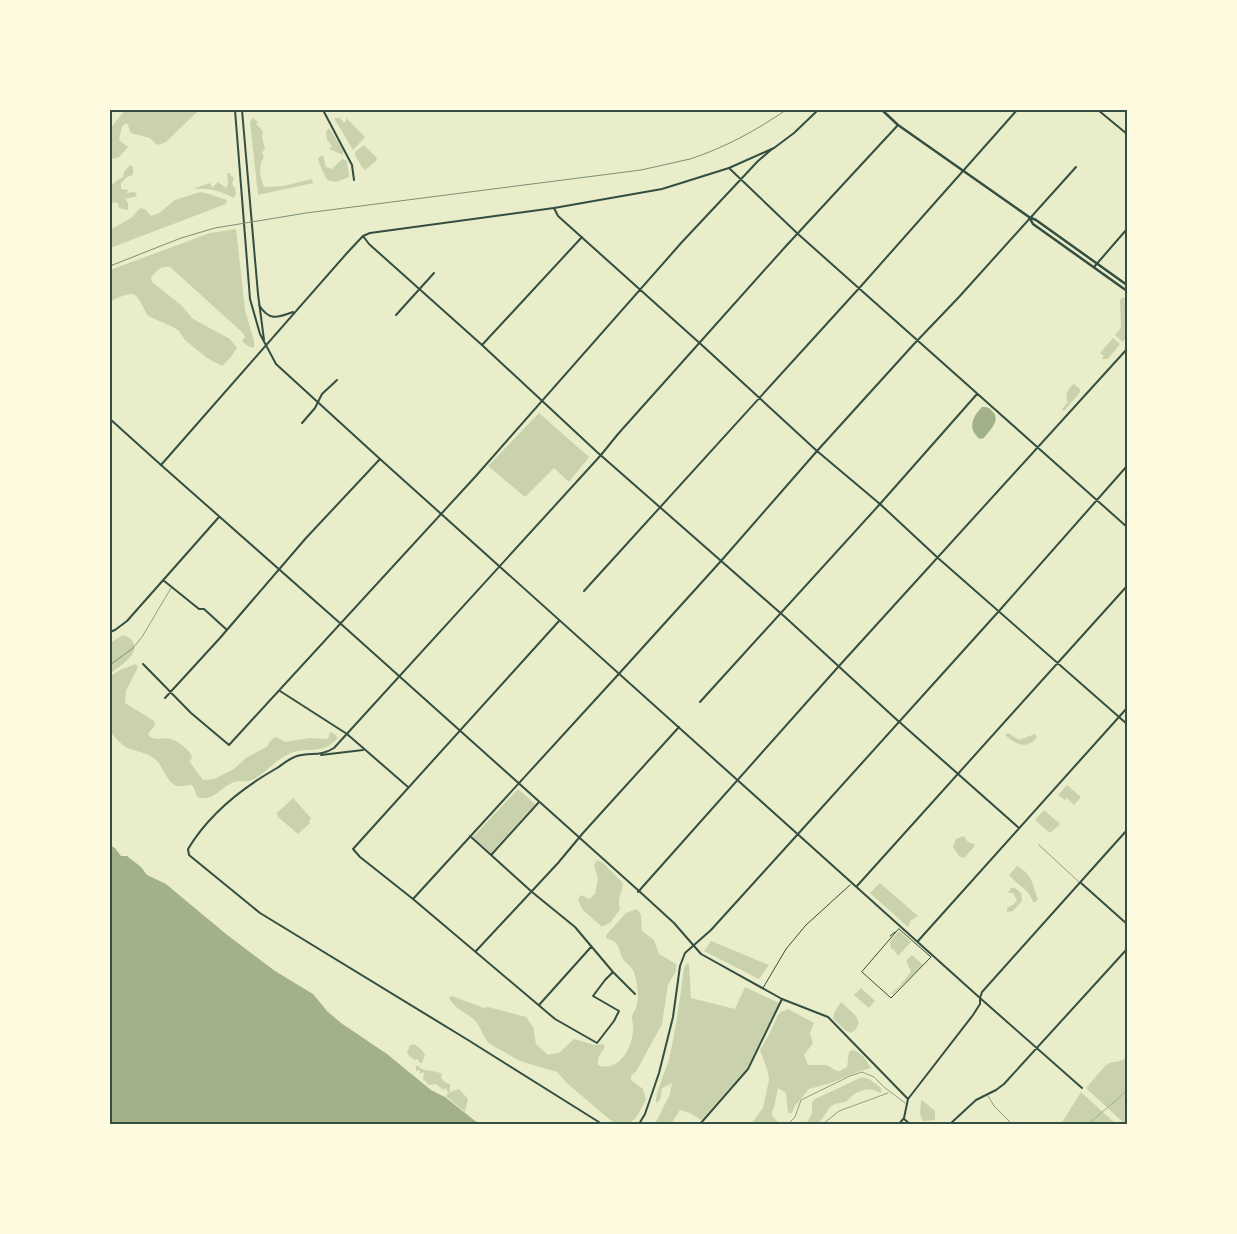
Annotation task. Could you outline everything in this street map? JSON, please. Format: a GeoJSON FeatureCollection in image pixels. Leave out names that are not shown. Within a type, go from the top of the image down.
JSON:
{"type":"FeatureCollection","features":[{"type":"Feature","properties":{"kind":"main road"},"geometry":{"type":"LineString","coordinates":[[882,110],[898,125],[1127,285]]}},
{"type":"Feature","properties":{"kind":"main road"},"geometry":{"type":"LineString","coordinates":[[1029,218],[1033,224],[1127,291]]}},
{"type":"Feature","properties":{"kind":"street"},"geometry":{"type":"LineString","coordinates":[[236,110],[250,299],[257,326],[264,342]]}},
{"type":"Feature","properties":{"kind":"street"},"geometry":{"type":"LineString","coordinates":[[242,110],[264,342],[276,364],[1082,1088]]}},
{"type":"Feature","properties":{"kind":"street"},"geometry":{"type":"LineString","coordinates":[[323,110],[352,165],[354,180]]}},
{"type":"Feature","properties":{"kind":"street"},"geometry":{"type":"LineString","coordinates":[[143,664],[229,746],[441,514],[640,290],[741,180],[818,110]]}},
{"type":"Feature","properties":{"kind":"street"},"geometry":{"type":"LineString","coordinates":[[584,591],[760,398],[804,346],[859,288],[1017,110]]}},
{"type":"Feature","properties":{"kind":"street"},"geometry":{"type":"LineString","coordinates":[[1098,110],[1127,134]]}},
{"type":"Feature","properties":{"kind":"street"},"geometry":{"type":"LineString","coordinates":[[321,754],[334,748],[400,677],[898,125]]}},
{"type":"Feature","properties":{"kind":"street"},"geometry":{"type":"LineString","coordinates":[[161,465],[363,236],[372,232],[554,208],[662,190],[729,168],[774,148]]}},
{"type":"Feature","properties":{"kind":"street"},"geometry":{"type":"LineString","coordinates":[[413,899],[620,673],[818,451],[1076,167]]}},
{"type":"Feature","properties":{"kind":"street"},"geometry":{"type":"LineString","coordinates":[[729,168],[798,234],[1127,527]]}},
{"type":"Feature","properties":{"kind":"street"},"geometry":{"type":"LineString","coordinates":[[554,208],[558,216],[818,451],[1127,724]]}},
{"type":"Feature","properties":{"kind":"street"},"geometry":{"type":"LineString","coordinates":[[1093,267],[1127,229]]}},
{"type":"Feature","properties":{"kind":"street"},"geometry":{"type":"LineString","coordinates":[[363,236],[368,244],[482,345],[601,455],[1019,828]]}},
{"type":"Feature","properties":{"kind":"street"},"geometry":{"type":"LineString","coordinates":[[482,345],[582,237]]}},
{"type":"Feature","properties":{"kind":"street"},"geometry":{"type":"LineString","coordinates":[[396,316],[434,273]]}},
{"type":"Feature","properties":{"kind":"street"},"geometry":{"type":"LineString","coordinates":[[259,304],[264,312],[272,317],[283,316],[295,311]]}},
{"type":"Feature","properties":{"kind":"street"},"geometry":{"type":"LineString","coordinates":[[257,326],[260,328],[262,325]]}},
{"type":"Feature","properties":{"kind":"street"},"geometry":{"type":"LineString","coordinates":[[639,892],[839,666],[1127,349]]}},
{"type":"Feature","properties":{"kind":"street"},"geometry":{"type":"LineString","coordinates":[[302,423],[315,408],[322,394],[337,380]]}},
{"type":"Feature","properties":{"kind":"street"},"geometry":{"type":"LineString","coordinates":[[700,702],[977,394]]}},
{"type":"Feature","properties":{"kind":"street"},"geometry":{"type":"LineString","coordinates":[[110,419],[674,923],[701,954],[782,999],[828,1017],[908,1099]]}},
{"type":"Feature","properties":{"kind":"street"},"geometry":{"type":"LineString","coordinates":[[165,698],[380,459]]}},
{"type":"Feature","properties":{"kind":"street"},"geometry":{"type":"LineString","coordinates":[[639,1124],[659,1074],[673,1017],[680,966],[685,953],[711,930],[1127,466]]}},
{"type":"Feature","properties":{"kind":"street"},"geometry":{"type":"LineString","coordinates":[[110,632],[127,621],[219,517]]}},
{"type":"Feature","properties":{"kind":"street"},"geometry":{"type":"LineString","coordinates":[[163,580],[199,608],[204,609],[227,630]]}},
{"type":"Feature","properties":{"kind":"street"},"geometry":{"type":"LineString","coordinates":[[857,886],[1127,586]]}},
{"type":"Feature","properties":{"kind":"street"},"geometry":{"type":"LineString","coordinates":[[560,620],[353,849],[360,857],[476,951],[555,1019],[597,1043],[614,1021],[619,1011],[593,996],[613,972]]}},
{"type":"Feature","properties":{"kind":"street"},"geometry":{"type":"LineString","coordinates":[[280,691],[347,734],[408,787]]}},
{"type":"Feature","properties":{"kind":"street"},"geometry":{"type":"LineString","coordinates":[[918,941],[1127,708]]}},
{"type":"Feature","properties":{"kind":"street"},"geometry":{"type":"LineString","coordinates":[[476,951],[532,892],[680,727]]}},
{"type":"Feature","properties":{"kind":"street"},"geometry":{"type":"LineString","coordinates":[[364,750],[296,756],[242,790],[222,807],[189,847],[190,855],[260,913],[602,1124]]}},
{"type":"Feature","properties":{"kind":"street"},"geometry":{"type":"LineString","coordinates":[[491,855],[539,802]]}},
{"type":"Feature","properties":{"kind":"street"},"geometry":{"type":"LineString","coordinates":[[899,1124],[904,1118],[908,1099],[973,1015],[980,1004],[982,992],[1127,830]]}},
{"type":"Feature","properties":{"kind":"street"},"geometry":{"type":"LineString","coordinates":[[470,836],[532,892],[575,927],[613,972],[635,994]]}},
{"type":"Feature","properties":{"kind":"street"},"geometry":{"type":"LineString","coordinates":[[1081,883],[1127,924]]}},
{"type":"Feature","properties":{"kind":"street"},"geometry":{"type":"LineString","coordinates":[[763,988],[786,949],[806,924],[850,885]]}},
{"type":"Feature","properties":{"kind":"street"},"geometry":{"type":"LineString","coordinates":[[890,936],[898,931],[898,929],[931,957],[891,998],[862,972],[898,931]]}},
{"type":"Feature","properties":{"kind":"street"},"geometry":{"type":"LineString","coordinates":[[539,1004],[592,946]]}},
{"type":"Feature","properties":{"kind":"street"},"geometry":{"type":"LineString","coordinates":[[950,1124],[976,1100],[1004,1084],[1127,948]]}},
{"type":"Feature","properties":{"kind":"street"},"geometry":{"type":"LineString","coordinates":[[700,1124],[748,1069],[782,999]]}},
{"type":"Feature","properties":{"kind":"street"},"geometry":{"type":"LineString","coordinates":[[904,1118],[910,1124]]}},
{"type":"Feature","properties":{"kind":"lane"},"geometry":{"type":"LineString","coordinates":[[110,665],[133,648],[142,637],[172,587]]}},
{"type":"Feature","properties":{"kind":"lane"},"geometry":{"type":"LineString","coordinates":[[1040,845],[1081,883]]}},
{"type":"Feature","properties":{"kind":"lane"},"geometry":{"type":"LineString","coordinates":[[788,1124],[795,1117],[801,1100],[862,1072],[874,1077],[907,1104]]}},
{"type":"Feature","properties":{"kind":"lane"},"geometry":{"type":"LineString","coordinates":[[823,1124],[839,1110],[890,1092]]}},
{"type":"Feature","properties":{"kind":"lane"},"geometry":{"type":"LineString","coordinates":[[987,1094],[994,1106],[1012,1124]]}},
{"type":"Feature","properties":{"kind":"shaded area"},"geometry":{"type":"Polygon","coordinates":[[[125,110],[199,110],[166,142],[157,145],[150,138],[131,133],[127,123],[122,126],[119,140],[128,147],[118,158],[110,159],[110,129],[125,110]]]}},
{"type":"Feature","properties":{"kind":"shaded area"},"geometry":{"type":"Polygon","coordinates":[[[253,118],[258,122],[256,124],[263,131],[262,138],[265,148],[262,153],[264,157],[260,172],[264,187],[284,186],[312,179],[313,183],[258,195],[250,122],[253,118]]]}},
{"type":"Feature","properties":{"kind":"shaded area"},"geometry":{"type":"Polygon","coordinates":[[[334,118],[340,118],[344,123],[346,118],[365,137],[353,150],[334,118]]]}},
{"type":"Feature","properties":{"kind":"shaded area"},"geometry":{"type":"Polygon","coordinates":[[[329,128],[343,150],[343,155],[329,149],[332,146],[327,140],[326,132],[329,128]]]}},
{"type":"Feature","properties":{"kind":"shaded area"},"geometry":{"type":"Polygon","coordinates":[[[364,145],[377,158],[365,170],[355,155],[355,152],[364,145]]]}},
{"type":"Feature","properties":{"kind":"shaded area"},"geometry":{"type":"Polygon","coordinates":[[[323,155],[326,167],[332,169],[342,159],[347,161],[349,177],[336,182],[327,180],[318,158],[323,155]]]}},
{"type":"Feature","properties":{"kind":"shaded area"},"geometry":{"type":"Polygon","coordinates":[[[130,165],[133,167],[133,175],[127,177],[121,183],[121,189],[128,190],[127,193],[135,192],[137,196],[125,199],[128,203],[128,210],[119,208],[118,203],[113,202],[110,206],[110,187],[123,177],[124,172],[130,165]]]}},
{"type":"Feature","properties":{"kind":"shaded area"},"geometry":{"type":"Polygon","coordinates":[[[227,173],[234,177],[232,184],[236,195],[233,198],[215,190],[195,188],[210,183],[212,188],[218,182],[226,188],[228,184],[227,173]]]}},
{"type":"Feature","properties":{"kind":"shaded area"},"geometry":{"type":"Polygon","coordinates":[[[200,192],[227,200],[226,204],[110,248],[110,230],[131,218],[140,208],[145,209],[151,216],[159,213],[175,200],[200,192]]]}},
{"type":"Feature","properties":{"kind":"shaded area"},"geometry":{"type":"Polygon","coordinates":[[[236,229],[245,310],[254,341],[254,348],[242,341],[245,337],[243,333],[170,267],[164,267],[157,271],[151,278],[152,282],[181,305],[193,319],[230,339],[237,348],[222,366],[207,358],[185,340],[179,331],[148,316],[135,295],[126,295],[110,301],[110,270],[210,233],[236,229]]]}},
{"type":"Feature","properties":{"kind":"shaded area"},"geometry":{"type":"Polygon","coordinates":[[[1123,297],[1127,300],[1127,336],[1123,342],[1115,335],[1121,328],[1120,300],[1123,297]]]}},
{"type":"Feature","properties":{"kind":"shaded area"},"geometry":{"type":"Polygon","coordinates":[[[1113,338],[1120,344],[1108,359],[1102,359],[1104,356],[1100,353],[1113,338]]]}},
{"type":"Feature","properties":{"kind":"shaded area"},"geometry":{"type":"Polygon","coordinates":[[[1074,384],[1080,389],[1080,392],[1064,411],[1062,409],[1068,402],[1067,392],[1074,384]]]}},
{"type":"Feature","properties":{"kind":"shaded area"},"geometry":{"type":"Polygon","coordinates":[[[982,407],[991,410],[996,419],[984,438],[980,439],[973,431],[972,423],[982,407]]]}},
{"type":"Feature","properties":{"kind":"shaded area"},"geometry":{"type":"Polygon","coordinates":[[[539,413],[589,457],[569,482],[554,468],[525,497],[488,466],[539,413]]]}},
{"type":"Feature","properties":{"kind":"shaded area"},"geometry":{"type":"Polygon","coordinates":[[[123,635],[129,637],[132,641],[133,651],[127,660],[110,674],[110,644],[123,635]]]}},
{"type":"Feature","properties":{"kind":"shaded area"},"geometry":{"type":"Polygon","coordinates":[[[136,664],[138,667],[126,691],[125,703],[154,721],[155,725],[148,734],[150,737],[171,739],[187,749],[192,758],[189,761],[203,780],[214,779],[234,769],[246,758],[268,746],[269,742],[275,737],[286,742],[309,738],[328,739],[330,732],[338,738],[327,747],[321,749],[291,753],[252,780],[238,781],[213,796],[199,798],[192,785],[180,786],[173,784],[155,759],[124,746],[110,731],[110,676],[136,664]]]}},
{"type":"Feature","properties":{"kind":"shaded area"},"geometry":{"type":"Polygon","coordinates":[[[1008,733],[1019,740],[1035,734],[1037,737],[1029,744],[1021,745],[1005,735],[1008,733]]]}},
{"type":"Feature","properties":{"kind":"shaded area"},"geometry":{"type":"Polygon","coordinates":[[[1067,785],[1081,797],[1074,805],[1067,798],[1065,800],[1058,795],[1067,785]]]}},
{"type":"Feature","properties":{"kind":"shaded area"},"geometry":{"type":"Polygon","coordinates":[[[518,789],[535,804],[491,853],[473,837],[518,789]]]}},
{"type":"Feature","properties":{"kind":"shaded area"},"geometry":{"type":"Polygon","coordinates":[[[293,798],[311,818],[310,823],[298,834],[278,817],[277,813],[293,798]]]}},
{"type":"Feature","properties":{"kind":"shaded area"},"geometry":{"type":"Polygon","coordinates":[[[1044,810],[1060,824],[1050,833],[1035,820],[1044,810]]]}},
{"type":"Feature","properties":{"kind":"shaded area"},"geometry":{"type":"Polygon","coordinates":[[[964,836],[968,842],[974,844],[974,847],[964,858],[959,856],[953,847],[956,839],[964,836]]]}},
{"type":"Feature","properties":{"kind":"shaded area"},"geometry":{"type":"Polygon","coordinates":[[[110,845],[121,856],[127,856],[141,867],[147,875],[166,884],[226,934],[275,971],[313,994],[327,1011],[341,1023],[387,1054],[431,1090],[445,1097],[479,1124],[110,1124],[110,845]]]}},
{"type":"Feature","properties":{"kind":"shaded area"},"geometry":{"type":"Polygon","coordinates":[[[597,860],[603,863],[623,883],[619,898],[620,909],[611,922],[602,927],[583,910],[578,900],[581,895],[589,899],[595,894],[598,879],[594,865],[597,860]]]}},
{"type":"Feature","properties":{"kind":"shaded area"},"geometry":{"type":"Polygon","coordinates":[[[1017,866],[1031,880],[1038,899],[1036,902],[1033,902],[1026,890],[1009,875],[1017,866]]]}},
{"type":"Feature","properties":{"kind":"shaded area"},"geometry":{"type":"Polygon","coordinates":[[[880,883],[918,916],[911,920],[908,927],[870,893],[880,883]]]}},
{"type":"Feature","properties":{"kind":"shaded area"},"geometry":{"type":"Polygon","coordinates":[[[1011,888],[1015,888],[1021,893],[1022,901],[1013,911],[1007,912],[1007,908],[1017,900],[1013,893],[1008,893],[1011,888]]]}},
{"type":"Feature","properties":{"kind":"shaded area"},"geometry":{"type":"Polygon","coordinates":[[[637,909],[641,915],[642,931],[654,940],[659,954],[676,964],[676,971],[668,985],[662,1024],[637,1070],[631,1076],[631,1080],[643,1089],[646,1100],[635,1119],[628,1123],[615,1124],[568,1084],[557,1072],[520,1061],[490,1044],[477,1023],[455,1006],[449,998],[452,996],[484,1008],[488,1007],[526,1017],[533,1027],[536,1044],[548,1055],[559,1053],[574,1039],[595,1045],[603,1044],[605,1047],[598,1058],[598,1065],[612,1065],[623,1057],[630,1043],[633,1028],[632,1017],[638,995],[633,970],[623,959],[616,943],[606,938],[607,934],[626,913],[637,909]]]}},
{"type":"Feature","properties":{"kind":"shaded area"},"geometry":{"type":"Polygon","coordinates":[[[899,931],[911,942],[898,956],[891,949],[890,941],[899,931]]]}},
{"type":"Feature","properties":{"kind":"shaded area"},"geometry":{"type":"Polygon","coordinates":[[[711,941],[769,965],[759,979],[704,951],[711,941]]]}},
{"type":"Feature","properties":{"kind":"shaded area"},"geometry":{"type":"Polygon","coordinates":[[[912,955],[923,965],[893,994],[891,993],[902,984],[901,982],[904,981],[911,971],[906,961],[912,955]]]}},
{"type":"Feature","properties":{"kind":"shaded area"},"geometry":{"type":"Polygon","coordinates":[[[687,963],[689,964],[691,998],[735,1009],[745,987],[779,1003],[747,1068],[701,1120],[690,1113],[680,1110],[671,1124],[655,1124],[670,1094],[672,1083],[662,1088],[660,1100],[656,1103],[669,1059],[684,968],[687,963]]]}},
{"type":"Feature","properties":{"kind":"shaded area"},"geometry":{"type":"Polygon","coordinates":[[[861,988],[875,1001],[869,1008],[854,995],[861,988]]]}},
{"type":"Feature","properties":{"kind":"shaded area"},"geometry":{"type":"Polygon","coordinates":[[[841,1002],[856,1016],[859,1023],[851,1033],[833,1019],[834,1013],[841,1002]]]}},
{"type":"Feature","properties":{"kind":"shaded area"},"geometry":{"type":"Polygon","coordinates":[[[788,1009],[814,1023],[810,1033],[813,1043],[804,1055],[808,1065],[827,1065],[840,1071],[847,1067],[849,1052],[852,1050],[861,1054],[871,1068],[809,1089],[795,1106],[792,1113],[788,1113],[786,1093],[778,1088],[772,1115],[779,1124],[751,1124],[763,1108],[769,1080],[760,1050],[778,1015],[788,1009]]]}},
{"type":"Feature","properties":{"kind":"shaded area"},"geometry":{"type":"Polygon","coordinates":[[[414,1044],[425,1055],[422,1063],[417,1059],[413,1060],[407,1053],[410,1045],[414,1044]]]}},
{"type":"Feature","properties":{"kind":"shaded area"},"geometry":{"type":"Polygon","coordinates":[[[1127,1056],[1127,1124],[1125,1124],[1086,1088],[1106,1065],[1122,1060],[1127,1056]]]}},
{"type":"Feature","properties":{"kind":"shaded area"},"geometry":{"type":"Polygon","coordinates":[[[416,1066],[423,1070],[442,1074],[441,1078],[450,1084],[450,1092],[459,1089],[468,1099],[465,1112],[446,1096],[449,1092],[446,1088],[443,1090],[436,1084],[429,1085],[423,1079],[424,1072],[420,1074],[420,1070],[416,1071],[416,1066]]]}},
{"type":"Feature","properties":{"kind":"shaded area"},"geometry":{"type":"Polygon","coordinates":[[[862,1077],[869,1079],[881,1088],[881,1093],[869,1089],[854,1094],[846,1102],[831,1106],[818,1124],[806,1124],[812,1113],[812,1102],[815,1099],[862,1077]]]}},
{"type":"Feature","properties":{"kind":"shaded area"},"geometry":{"type":"Polygon","coordinates":[[[1081,1092],[1116,1124],[1061,1124],[1081,1092]]]}},
{"type":"Feature","properties":{"kind":"shaded area"},"geometry":{"type":"Polygon","coordinates":[[[922,1100],[935,1111],[935,1120],[923,1121],[920,1114],[922,1100]]]}},
{"type":"Feature","properties":{"kind":"waterway"},"geometry":{"type":"LineString","coordinates":[[1088,1124],[1127,1089]]}},
{"type":"Feature","properties":{"kind":"railway"},"geometry":{"type":"LineString","coordinates":[[110,266],[181,238],[215,228],[306,213],[641,170],[690,159],[728,144],[764,125],[786,110]]}}]}
